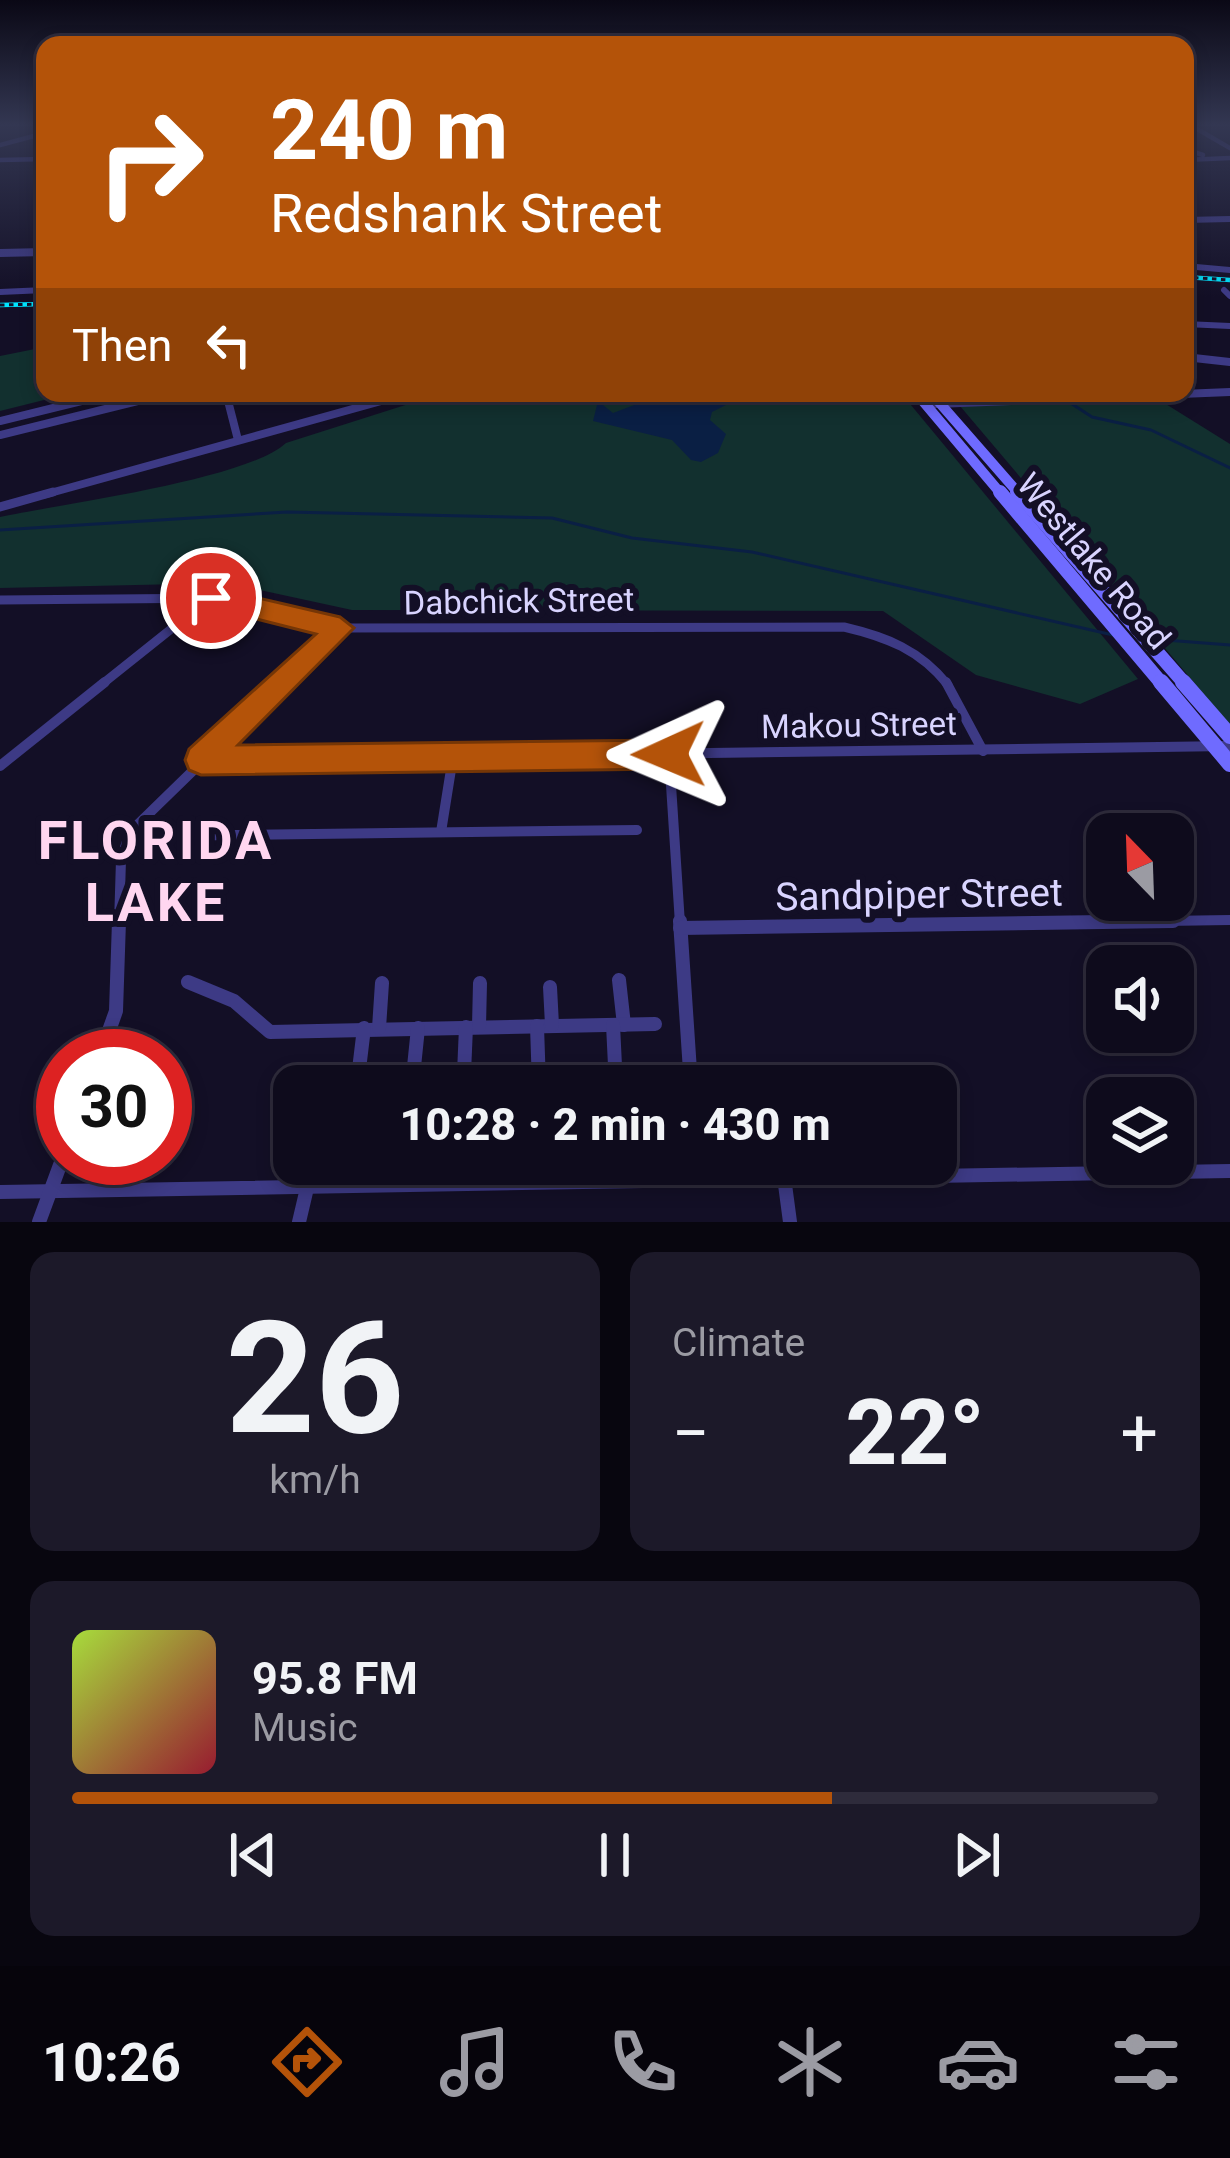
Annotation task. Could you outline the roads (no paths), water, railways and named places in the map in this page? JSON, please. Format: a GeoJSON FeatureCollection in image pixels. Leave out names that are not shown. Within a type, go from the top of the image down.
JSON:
{"type":"FeatureCollection","features":[{"type":"Feature","properties":{"kind":"main road","name":"Westlake Road"},"geometry":{"type":"LineString","coordinates":[[932,402],[1224,748],[1230,764]]}},
{"type":"Feature","properties":{"kind":"main road","name":"Westlake Road"},"geometry":{"type":"LineString","coordinates":[[933,402],[1230,736]]}},
{"type":"Feature","properties":{"kind":"street"},"geometry":{"type":"LineString","coordinates":[[1194,220],[1230,219]]}},
{"type":"Feature","properties":{"kind":"street"},"geometry":{"type":"LineString","coordinates":[[0,254],[36,252]]}},
{"type":"Feature","properties":{"kind":"street"},"geometry":{"type":"LineString","coordinates":[[1194,266],[1230,270]]}},
{"type":"Feature","properties":{"kind":"street"},"geometry":{"type":"LineString","coordinates":[[0,292],[36,290]]}},
{"type":"Feature","properties":{"kind":"street"},"geometry":{"type":"LineString","coordinates":[[1194,324],[1230,326]]}},
{"type":"Feature","properties":{"kind":"street"},"geometry":{"type":"LineString","coordinates":[[1194,360],[1230,362]]}},
{"type":"Feature","properties":{"kind":"street"},"geometry":{"type":"LineString","coordinates":[[1194,393],[1230,392]]}},
{"type":"Feature","properties":{"kind":"street"},"geometry":{"type":"LineString","coordinates":[[0,421],[77,402]]}},
{"type":"Feature","properties":{"kind":"street"},"geometry":{"type":"LineString","coordinates":[[0,435],[134,402]]}},
{"type":"Feature","properties":{"kind":"street"},"geometry":{"type":"LineString","coordinates":[[228,402],[238,440]]}},
{"type":"Feature","properties":{"kind":"street"},"geometry":{"type":"LineString","coordinates":[[0,507],[377,402]]}},
{"type":"Feature","properties":{"kind":"street"},"geometry":{"type":"LineString","coordinates":[[0,766],[211,598]]}},
{"type":"Feature","properties":{"kind":"street","name":"Dabchick Street"},"geometry":{"type":"LineString","coordinates":[[0,600],[211,598],[340,628],[832,625],[865,631],[920,654],[942,673],[982,751]]}},
{"type":"Feature","properties":{"kind":"street"},"geometry":{"type":"LineString","coordinates":[[109,1029],[118,999],[125,844],[153,804],[340,628]]}},
{"type":"Feature","properties":{"kind":"street","name":"Makou Street"},"geometry":{"type":"LineString","coordinates":[[201,760],[1224,748]]}},
{"type":"Feature","properties":{"kind":"street"},"geometry":{"type":"LineString","coordinates":[[669,754],[690,1065]]}},
{"type":"Feature","properties":{"kind":"street"},"geometry":{"type":"LineString","coordinates":[[441,832],[453,758]]}},
{"type":"Feature","properties":{"kind":"street"},"geometry":{"type":"LineString","coordinates":[[159,836],[637,830]]}},
{"type":"Feature","properties":{"kind":"street","name":"Sandpiper Street"},"geometry":{"type":"LineString","coordinates":[[680,928],[1230,920]]}},
{"type":"Feature","properties":{"kind":"street"},"geometry":{"type":"LineString","coordinates":[[617,1065],[619,980]]}},
{"type":"Feature","properties":{"kind":"street"},"geometry":{"type":"LineString","coordinates":[[188,982],[234,1001],[270,1032],[655,1024]]}},
{"type":"Feature","properties":{"kind":"street"},"geometry":{"type":"LineString","coordinates":[[362,1065],[382,983]]}},
{"type":"Feature","properties":{"kind":"street"},"geometry":{"type":"LineString","coordinates":[[465,1065],[480,983]]}},
{"type":"Feature","properties":{"kind":"street"},"geometry":{"type":"LineString","coordinates":[[541,1065],[550,987]]}},
{"type":"Feature","properties":{"kind":"street"},"geometry":{"type":"LineString","coordinates":[[414,1065],[418,1028]]}},
{"type":"Feature","properties":{"kind":"street"},"geometry":{"type":"LineString","coordinates":[[957,1175],[1230,1171]]}},
{"type":"Feature","properties":{"kind":"street"},"geometry":{"type":"LineString","coordinates":[[38,1222],[52,1185]]}},
{"type":"Feature","properties":{"kind":"street"},"geometry":{"type":"LineString","coordinates":[[0,1192],[403,1185]]}},
{"type":"Feature","properties":{"kind":"street"},"geometry":{"type":"LineString","coordinates":[[785,1185],[790,1222]]}},
{"type":"Feature","properties":{"kind":"street"},"geometry":{"type":"LineString","coordinates":[[299,1222],[307,1188]]}},
{"type":"Feature","properties":{"kind":"water"},"geometry":{"type":"Polygon","coordinates":[[[598,402],[613,413],[642,402],[732,402],[712,412],[710,420],[726,434],[718,453],[701,462],[691,460],[672,440],[593,421],[598,402]]]}},
{"type":"Feature","properties":{"kind":"waterway"},"geometry":{"type":"LineString","coordinates":[[1069,402],[1092,417],[1151,430],[1230,468]]}},
{"type":"Feature","properties":{"kind":"waterway"},"geometry":{"type":"LineString","coordinates":[[0,530],[287,512],[552,518],[632,538],[752,552],[1113,635]]}},
{"type":"Feature","properties":{"kind":"waterway"},"geometry":{"type":"LineString","coordinates":[[1152,639],[1230,645]]}},
{"type":"Feature","properties":{"kind":"railway"},"geometry":{"type":"LineString","coordinates":[[1194,278],[1230,280]]}},
{"type":"Feature","properties":{"kind":"railway"},"geometry":{"type":"LineString","coordinates":[[0,305],[36,304]]}},
{"type":"Feature","properties":{"kind":"district","name":"FLORIDA LAKE"},"geometry":{"type":"Point","coordinates":[156,871]}}]}
